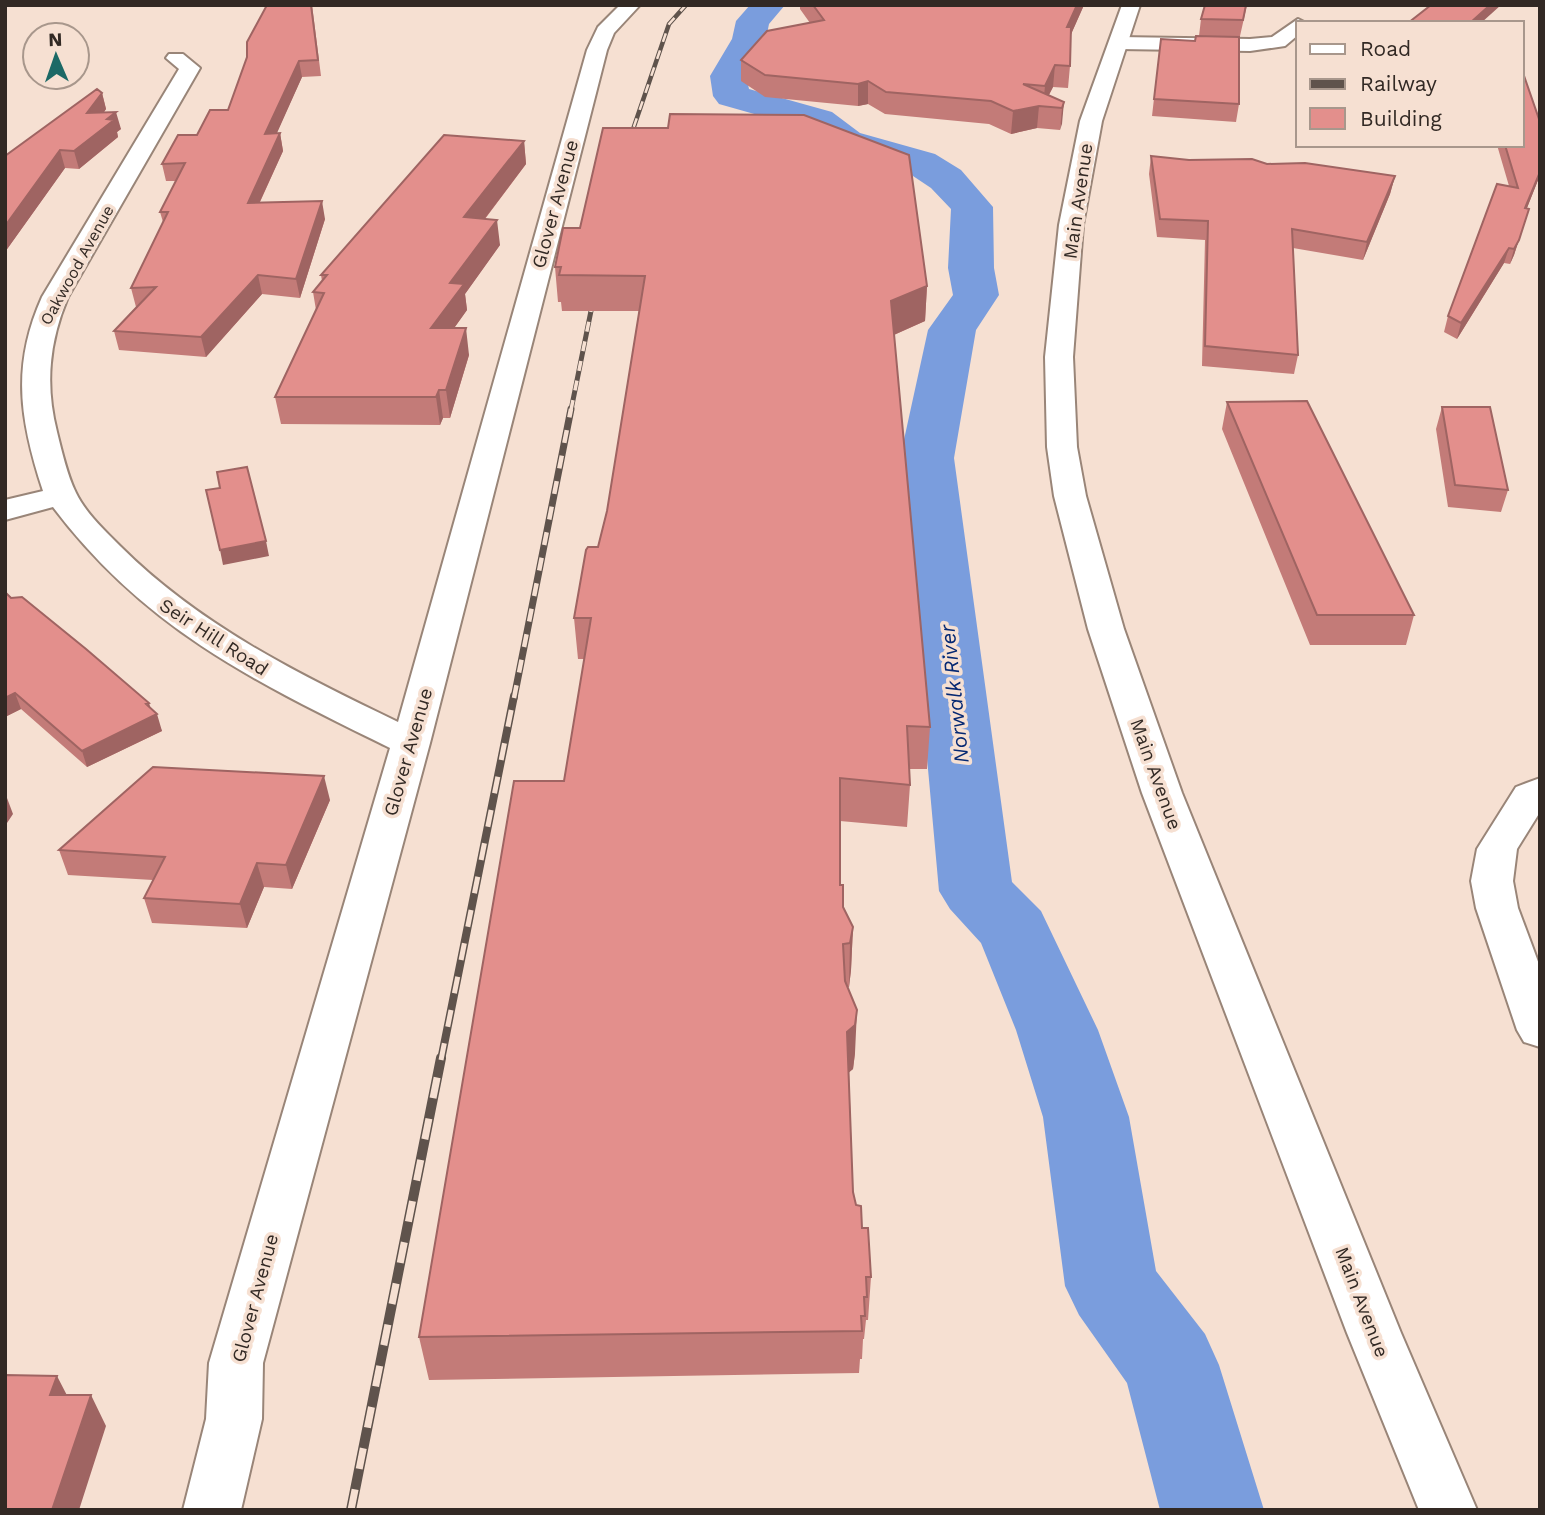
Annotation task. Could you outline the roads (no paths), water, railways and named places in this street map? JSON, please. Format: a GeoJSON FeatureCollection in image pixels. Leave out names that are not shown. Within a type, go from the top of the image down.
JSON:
{"type":"FeatureCollection","features":[{"type":"Feature","properties":{"kind":"street","name":"Glover Avenue"},"geometry":{"type":"LineString","coordinates":[[212,1510],[233,1419],[236,1363],[411,743],[597,50],[604,31],[631,5]]}},
{"type":"Feature","properties":{"kind":"street"},"geometry":{"type":"LineString","coordinates":[[1125,24],[1210,46],[1278,42],[1296,26]]}},
{"type":"Feature","properties":{"kind":"street","name":"Main Avenue"},"geometry":{"type":"LineString","coordinates":[[1125,24],[1088,131],[1071,225],[1058,373],[1062,447],[1072,507],[1106,629],[1162,793],[1374,1333],[1448,1510]]}},
{"type":"Feature","properties":{"kind":"street","name":"Oakwood Avenue"},"geometry":{"type":"LineString","coordinates":[[61,496],[39,426],[34,377],[37,344],[44,319],[55,297],[190,68],[176,58]]}},
{"type":"Feature","properties":{"kind":"street","name":"Seir Hill Road"},"geometry":{"type":"LineString","coordinates":[[61,496],[78,522],[140,585],[180,619],[267,673],[411,743]]}},
{"type":"Feature","properties":{"kind":"street"},"geometry":{"type":"LineString","coordinates":[[5,510],[61,496]]}},
{"type":"Feature","properties":{"kind":"street"},"geometry":{"type":"LineString","coordinates":[[1540,791],[1530,796],[1497,849],[1492,881],[1497,908],[1540,1030]]}},
{"type":"Feature","properties":{"kind":"waterway","name":"Norwalk River"},"geometry":{"type":"LineString","coordinates":[[769,5],[753,21],[749,39],[728,76],[732,96],[818,120],[846,141],[921,163],[946,179],[972,207],[971,268],[976,295],[952,330],[927,458],[976,891],[1014,930],[1057,1030],[1086,1117],[1112,1286],[1171,1365],[1212,1510]]}},
{"type":"Feature","properties":{"kind":"railway"},"geometry":{"type":"LineString","coordinates":[[628,144],[669,24],[686,5]]}},
{"type":"Feature","properties":{"kind":"railway"},"geometry":{"type":"LineString","coordinates":[[571,410],[595,291]]}},
{"type":"Feature","properties":{"kind":"railway"},"geometry":{"type":"LineString","coordinates":[[514,698],[571,409]]}},
{"type":"Feature","properties":{"kind":"railway"},"geometry":{"type":"LineString","coordinates":[[441,1060],[514,696]]}},
{"type":"Feature","properties":{"kind":"railway"},"geometry":{"type":"LineString","coordinates":[[351,1510],[441,1058]]}}]}
